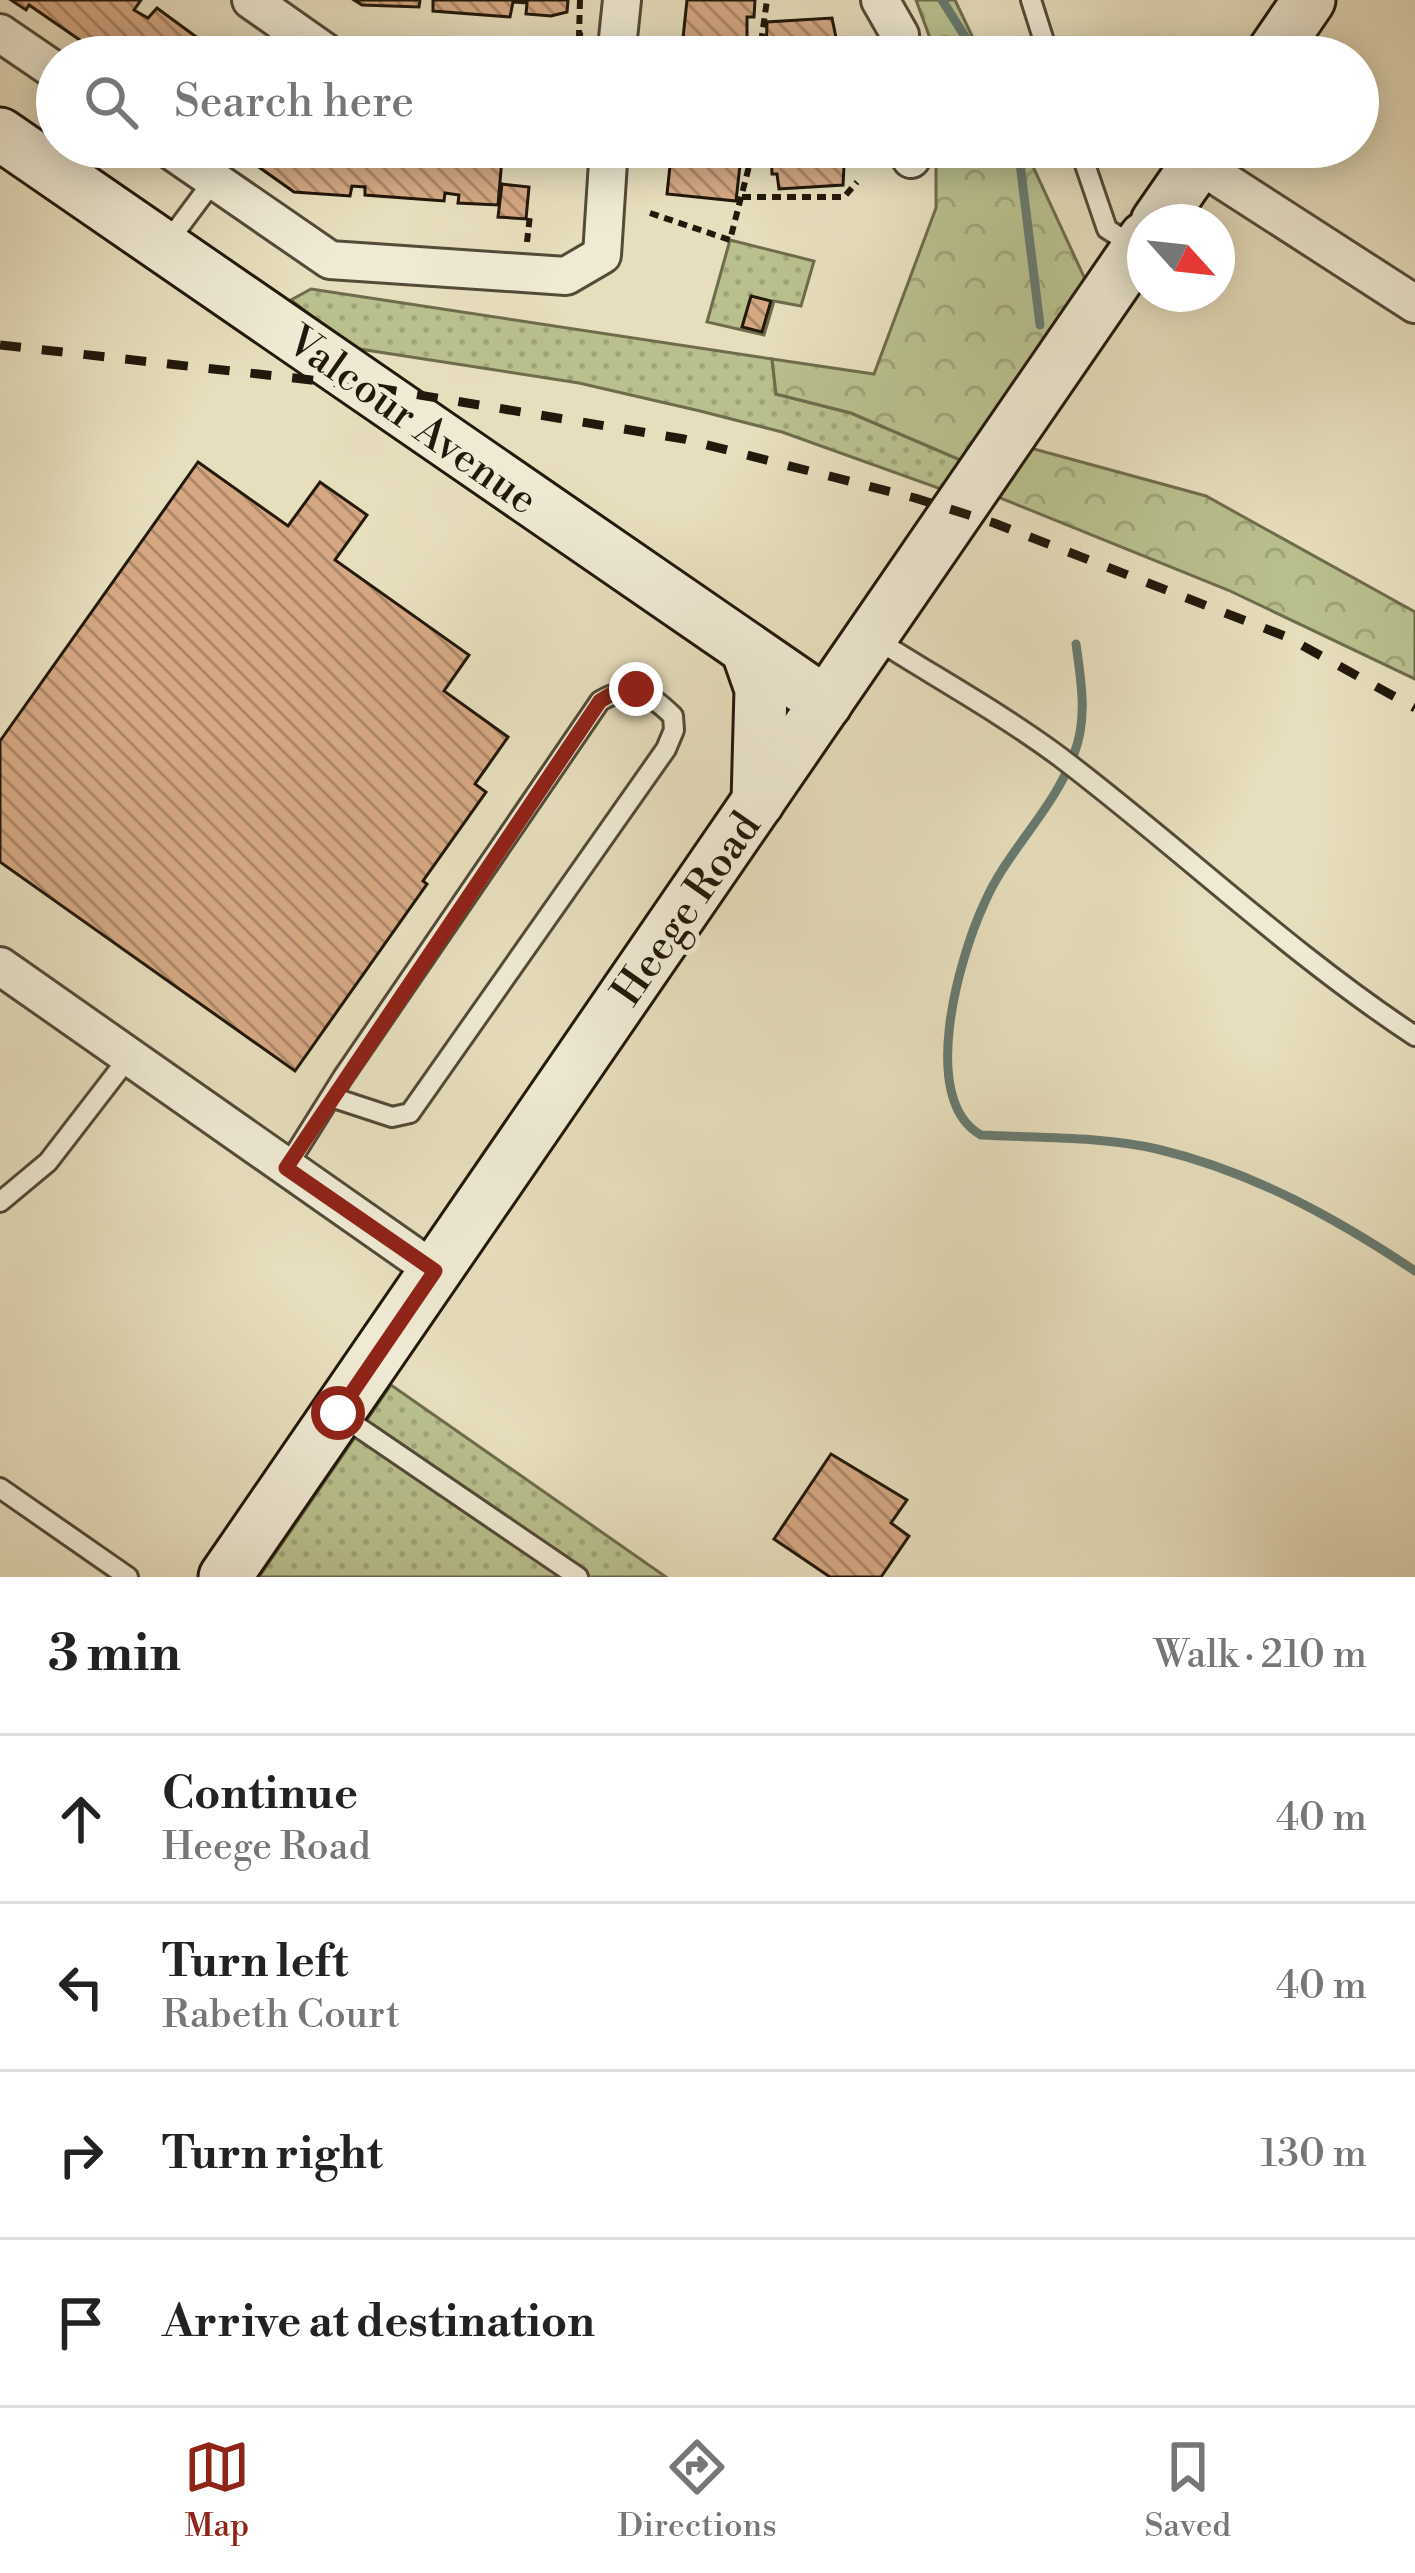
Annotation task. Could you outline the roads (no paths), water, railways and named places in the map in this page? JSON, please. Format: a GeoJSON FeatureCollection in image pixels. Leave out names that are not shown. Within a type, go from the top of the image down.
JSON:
{"type":"FeatureCollection","features":[{"type":"Feature","properties":{"kind":"street"},"geometry":{"type":"LineString","coordinates":[[251,0],[302,36]]}},
{"type":"Feature","properties":{"kind":"street"},"geometry":{"type":"LineString","coordinates":[[618,36],[622,0]]}},
{"type":"Feature","properties":{"kind":"street"},"geometry":{"type":"LineString","coordinates":[[880,0],[900,36]]}},
{"type":"Feature","properties":{"kind":"street"},"geometry":{"type":"LineString","coordinates":[[1284,36],[1309,0]]}},
{"type":"Feature","properties":{"kind":"street"},"geometry":{"type":"LineString","coordinates":[[0,33],[36,58]]}},
{"type":"Feature","properties":{"kind":"street","name":"Valcour Avenue"},"geometry":{"type":"LineString","coordinates":[[0,134],[36,159]]}},
{"type":"Feature","properties":{"kind":"street","name":"Valcour Avenue"},"geometry":{"type":"LineString","coordinates":[[49,168],[826,703]]}},
{"type":"Feature","properties":{"kind":"street"},"geometry":{"type":"LineString","coordinates":[[197,168],[330,260],[566,276],[602,255],[608,168]]}},
{"type":"Feature","properties":{"kind":"street","name":"Heege Road"},"geometry":{"type":"LineString","coordinates":[[1169,204],[1194,168]]}},
{"type":"Feature","properties":{"kind":"street"},"geometry":{"type":"LineString","coordinates":[[1221,168],[1415,304]]}},
{"type":"Feature","properties":{"kind":"street","name":"Heege Road"},"geometry":{"type":"LineString","coordinates":[[225,1577],[1127,264]]}},
{"type":"Feature","properties":{"kind":"street"},"geometry":{"type":"LineString","coordinates":[[747,649],[761,689],[758,802]]}},
{"type":"Feature","properties":{"kind":"street"},"geometry":{"type":"LineString","coordinates":[[0,966],[435,1271]]}},
{"type":"Feature","properties":{"kind":"lane"},"geometry":{"type":"LineString","coordinates":[[1031,0],[1042,36]]}},
{"type":"Feature","properties":{"kind":"lane"},"geometry":{"type":"LineString","coordinates":[[1085,168],[1107,229],[1127,233]]}},
{"type":"Feature","properties":{"kind":"lane"},"geometry":{"type":"LineString","coordinates":[[164,247],[214,180]]}},
{"type":"Feature","properties":{"kind":"lane"},"geometry":{"type":"LineString","coordinates":[[872,637],[1055,754],[1326,976],[1415,1036]]}},
{"type":"Feature","properties":{"kind":"lane"},"geometry":{"type":"LineString","coordinates":[[286,1168],[331,1097],[600,701],[620,689],[636,689],[654,698],[673,716],[674,730],[665,748],[410,1113],[392,1117],[331,1097]]}},
{"type":"Feature","properties":{"kind":"lane"},"geometry":{"type":"LineString","coordinates":[[0,1202],[48,1162],[129,1057]]}},
{"type":"Feature","properties":{"kind":"lane"},"geometry":{"type":"LineString","coordinates":[[338,1413],[578,1577]]}},
{"type":"Feature","properties":{"kind":"lane"},"geometry":{"type":"LineString","coordinates":[[0,1488],[126,1577]]}},
{"type":"Feature","properties":{"kind":"waterway"},"geometry":{"type":"LineString","coordinates":[[942,0],[965,36]]}},
{"type":"Feature","properties":{"kind":"waterway"},"geometry":{"type":"LineString","coordinates":[[1021,168],[1040,325]]}},
{"type":"Feature","properties":{"kind":"waterway"},"geometry":{"type":"LineString","coordinates":[[1076,644],[1082,713],[1074,754],[1055,793],[994,884],[974,928],[955,992],[948,1061],[951,1092],[962,1117],[981,1135],[1092,1140],[1192,1158],[1259,1183],[1323,1215],[1415,1271]]}},
{"type":"Feature","properties":{"kind":"railway"},"geometry":{"type":"LineString","coordinates":[[0,345],[365,386],[684,439],[915,498],[994,523],[1287,637],[1415,708]]}}]}
